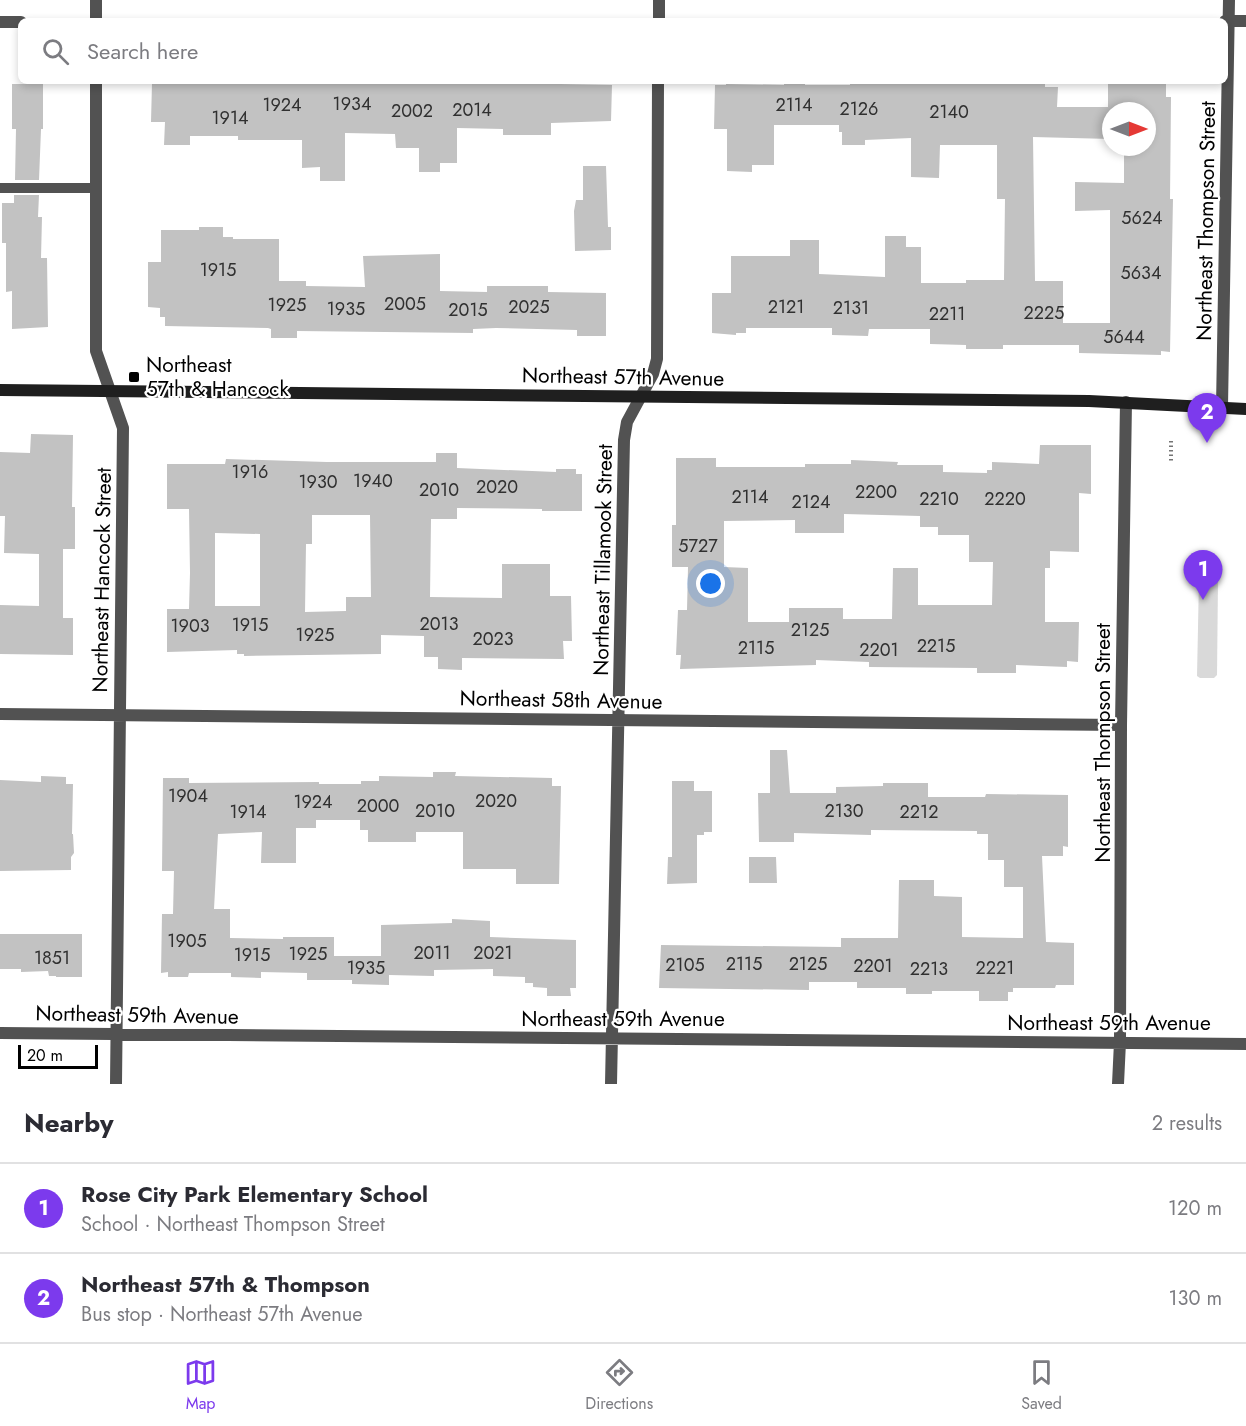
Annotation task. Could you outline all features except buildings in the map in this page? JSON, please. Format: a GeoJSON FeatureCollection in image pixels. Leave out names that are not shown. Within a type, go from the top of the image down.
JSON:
{"type":"FeatureCollection","features":[{"type":"Feature","properties":{"kind":"main road","name":"Northeast 57th Avenue"},"geometry":{"type":"LineString","coordinates":[[0,390],[1126,402],[1246,409]]}},
{"type":"Feature","properties":{"kind":"street"},"geometry":{"type":"LineString","coordinates":[[96,0],[96,18]]}},
{"type":"Feature","properties":{"kind":"street"},"geometry":{"type":"LineString","coordinates":[[658,0],[658,18]]}},
{"type":"Feature","properties":{"kind":"street","name":"Northeast Thompson Street"},"geometry":{"type":"LineString","coordinates":[[1227,18],[1229,0]]}},
{"type":"Feature","properties":{"kind":"street"},"geometry":{"type":"LineString","coordinates":[[1228,21],[1246,21]]}},
{"type":"Feature","properties":{"kind":"street"},"geometry":{"type":"LineString","coordinates":[[0,22],[18,22]]}},
{"type":"Feature","properties":{"kind":"street","name":"Northeast Hancock Street"},"geometry":{"type":"LineString","coordinates":[[96,84],[96,351],[123,428],[116,1084]]}},
{"type":"Feature","properties":{"kind":"street","name":"Northeast Tillamook Street"},"geometry":{"type":"LineString","coordinates":[[611,1084],[624,440],[627,422],[653,374],[657,359],[658,84]]}},
{"type":"Feature","properties":{"kind":"street","name":"Northeast Thompson Street"},"geometry":{"type":"LineString","coordinates":[[1222,407],[1226,84]]}},
{"type":"Feature","properties":{"kind":"street","name":"Northeast Thompson Street"},"geometry":{"type":"LineString","coordinates":[[1118,1084],[1126,402]]}},
{"type":"Feature","properties":{"kind":"street","name":"Northeast 58th Avenue"},"geometry":{"type":"LineString","coordinates":[[0,714],[1121,725]]}},
{"type":"Feature","properties":{"kind":"street","name":"Northeast 59th Avenue"},"geometry":{"type":"LineString","coordinates":[[0,1033],[1246,1044]]}},
{"type":"Feature","properties":{"kind":"lane"},"geometry":{"type":"LineString","coordinates":[[0,188],[96,188]]}},
{"type":"Feature","properties":{"kind":"path"},"geometry":{"type":"LineString","coordinates":[[1171,441],[1171,463]]}},
{"type":"Feature","properties":{"kind":"shaded area"},"geometry":{"type":"Polygon","coordinates":[[[1199,579],[1218,580],[1217,675],[1214,678],[1197,676],[1199,579]]]}},
{"type":"Feature","properties":{"kind":"place","name":"Northeast 57th & Hancock"},"geometry":{"type":"Point","coordinates":[134,377]}},
{"type":"Feature","properties":{"kind":"place","name":"Northeast 57th & Thompson"},"geometry":{"type":"Point","coordinates":[1207,443]}},
{"type":"Feature","properties":{"kind":"place","name":"Rose City Park Elementary School"},"geometry":{"type":"Point","coordinates":[1203,600]}}]}
